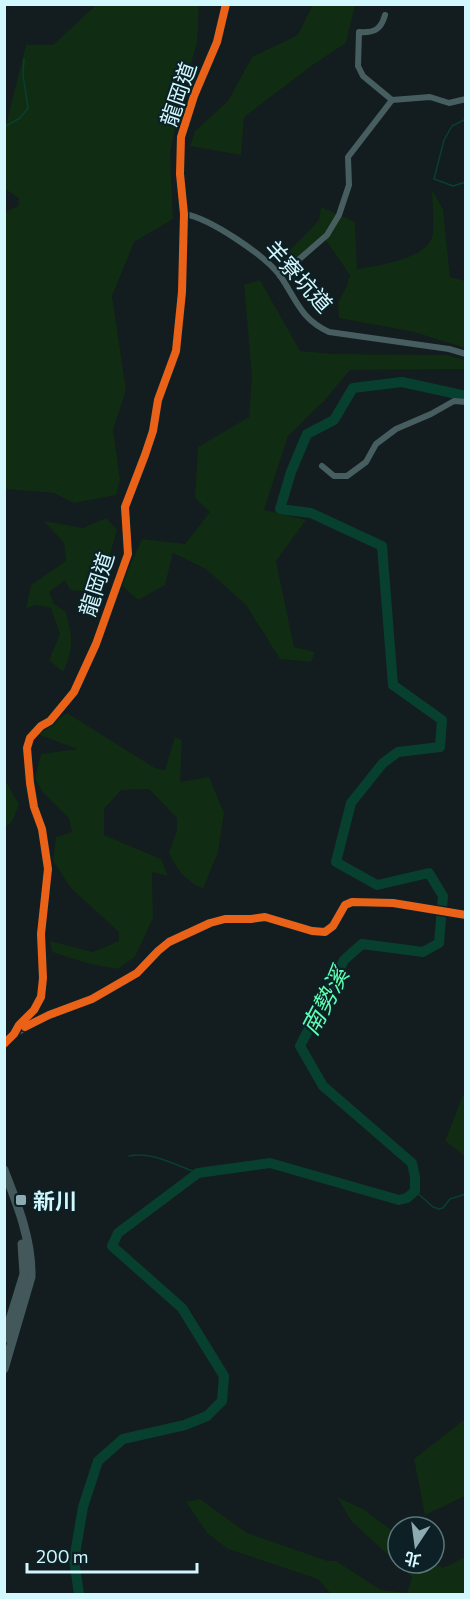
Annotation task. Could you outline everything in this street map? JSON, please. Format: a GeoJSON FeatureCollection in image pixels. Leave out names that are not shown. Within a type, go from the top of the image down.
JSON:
{"type":"FeatureCollection","features":[{"type":"Feature","properties":{"kind":"street","name":"龍岡道"},"geometry":{"type":"LineString","coordinates":[[4,1044],[34,1010],[41,997],[43,978],[41,934],[48,869],[42,829],[33,799],[27,748],[30,738],[41,726],[50,721],[74,692],[96,644],[128,554],[125,507],[153,431],[158,400],[176,351],[182,292],[184,214],[180,174],[181,137],[194,96],[217,42],[226,4]]}},
{"type":"Feature","properties":{"kind":"street"},"geometry":{"type":"LineString","coordinates":[[385,15],[383,23],[376,31],[359,32],[358,66],[363,76],[392,100],[430,97],[449,103],[465,99]]}},
{"type":"Feature","properties":{"kind":"street"},"geometry":{"type":"LineString","coordinates":[[280,276],[327,235],[339,215],[349,185],[348,157],[392,100]]}},
{"type":"Feature","properties":{"kind":"street","name":"羊寮坑道"},"geometry":{"type":"LineString","coordinates":[[184,214],[195,216],[235,238],[260,257],[280,276],[302,313],[311,322],[329,332],[439,347],[465,354]]}},
{"type":"Feature","properties":{"kind":"street"},"geometry":{"type":"LineString","coordinates":[[322,466],[334,476],[346,476],[366,462],[376,444],[396,429],[454,401],[465,402]]}},
{"type":"Feature","properties":{"kind":"street"},"geometry":{"type":"LineString","coordinates":[[14,1034],[49,1015],[92,999],[137,973],[169,942],[210,923],[225,919],[265,917],[312,932],[325,932],[333,926],[345,905],[352,902],[393,903],[465,915]]}},
{"type":"Feature","properties":{"kind":"street"},"geometry":{"type":"LineString","coordinates":[[4,1170],[18,1206],[32,1262],[31,1277],[4,1369]]}},
{"type":"Feature","properties":{"kind":"street"},"geometry":{"type":"LineString","coordinates":[[4,1187],[21,1238],[24,1256],[24,1274],[20,1293],[4,1339]]}},
{"type":"Feature","properties":{"kind":"green space"},"geometry":{"type":"Polygon","coordinates":[[[96,5],[199,5],[197,43],[181,98],[170,154],[173,219],[134,242],[112,296],[126,390],[113,429],[120,480],[116,495],[74,503],[54,493],[5,489],[5,212],[18,206],[19,198],[5,189],[5,129],[26,45],[53,45],[96,5]]]}},
{"type":"Feature","properties":{"kind":"green space"},"geometry":{"type":"Polygon","coordinates":[[[313,5],[355,5],[346,43],[244,117],[241,155],[190,146],[195,131],[228,101],[252,57],[298,35],[313,5]]]}},
{"type":"Feature","properties":{"kind":"green space"},"geometry":{"type":"Polygon","coordinates":[[[432,190],[443,209],[450,277],[465,281],[465,348],[414,332],[339,318],[338,302],[350,275],[325,239],[290,267],[282,258],[319,220],[321,207],[355,222],[357,269],[411,256],[428,245],[432,237],[432,190]]]}},
{"type":"Feature","properties":{"kind":"green space"},"geometry":{"type":"Polygon","coordinates":[[[260,280],[300,351],[333,354],[447,355],[465,360],[465,369],[350,370],[324,401],[288,436],[264,510],[306,520],[276,561],[294,647],[315,652],[311,662],[280,659],[246,605],[206,569],[173,553],[165,585],[138,600],[121,585],[142,539],[185,544],[210,512],[195,498],[198,447],[249,417],[252,376],[244,285],[260,280]]]}},
{"type":"Feature","properties":{"kind":"green space"},"geometry":{"type":"Polygon","coordinates":[[[106,518],[117,530],[99,593],[70,590],[65,580],[49,592],[54,604],[66,612],[70,629],[71,649],[63,672],[49,660],[60,634],[51,608],[36,605],[26,608],[31,585],[66,561],[64,543],[44,521],[83,528],[106,518]]]}},
{"type":"Feature","properties":{"kind":"green space"},"geometry":{"type":"Polygon","coordinates":[[[67,713],[155,768],[165,770],[175,737],[182,740],[180,782],[209,777],[224,813],[218,852],[203,889],[187,879],[172,859],[169,853],[177,830],[177,818],[149,789],[121,790],[104,809],[104,835],[161,859],[168,876],[152,872],[153,918],[135,957],[117,969],[90,964],[52,952],[50,941],[93,952],[119,941],[119,932],[71,888],[53,861],[56,837],[72,832],[69,818],[42,791],[35,778],[41,754],[77,749],[37,734],[67,713]]]}},
{"type":"Feature","properties":{"kind":"green space"},"geometry":{"type":"Polygon","coordinates":[[[5,780],[19,804],[12,822],[5,827],[5,780]]]}},
{"type":"Feature","properties":{"kind":"green space"},"geometry":{"type":"Polygon","coordinates":[[[463,1095],[465,1095],[465,1156],[445,1141],[463,1095]]]}},
{"type":"Feature","properties":{"kind":"green space"},"geometry":{"type":"Polygon","coordinates":[[[465,1419],[465,1496],[425,1515],[414,1459],[465,1419]]]}},
{"type":"Feature","properties":{"kind":"green space"},"geometry":{"type":"Polygon","coordinates":[[[337,1497],[363,1509],[386,1526],[386,1553],[352,1522],[337,1497]]]}},
{"type":"Feature","properties":{"kind":"green space"},"geometry":{"type":"Polygon","coordinates":[[[200,1499],[247,1533],[328,1561],[336,1561],[381,1590],[407,1593],[412,1577],[410,1575],[446,1575],[446,1566],[465,1557],[465,1594],[331,1594],[318,1579],[228,1549],[207,1533],[186,1502],[200,1499]]]}},
{"type":"Feature","properties":{"kind":"waterway"},"geometry":{"type":"LineString","coordinates":[[4,127],[20,118],[28,108],[23,75],[24,59]]}},
{"type":"Feature","properties":{"kind":"waterway","name":"南勢溪"},"geometry":{"type":"LineString","coordinates":[[466,119],[452,126],[444,140],[434,179],[453,186],[466,182]]}},
{"type":"Feature","properties":{"kind":"waterway","name":"南勢溪"},"geometry":{"type":"LineString","coordinates":[[79,1594],[74,1560],[83,1507],[98,1461],[123,1439],[185,1425],[207,1416],[222,1401],[224,1376],[182,1308],[112,1246],[118,1233],[198,1173],[270,1163],[399,1200],[407,1198],[415,1191],[412,1163],[323,1086],[300,1046],[344,960],[362,944],[423,952],[439,943],[443,896],[429,873],[377,885],[336,862],[351,803],[383,763],[398,752],[440,747],[442,720],[393,685],[382,546],[311,513],[280,509],[291,472],[307,434],[334,420],[353,388],[402,382],[466,396]]}},
{"type":"Feature","properties":{"kind":"waterway"},"geometry":{"type":"LineString","coordinates":[[129,1156],[155,1157],[198,1173]]}},
{"type":"Feature","properties":{"kind":"waterway"},"geometry":{"type":"LineString","coordinates":[[415,1191],[433,1207],[439,1209],[443,1208],[450,1199],[466,1194]]}},
{"type":"Feature","properties":{"kind":"cycle path"},"geometry":{"type":"LineString","coordinates":[[4,1044],[34,1010],[41,997],[43,978],[41,934],[48,869],[42,829],[34,807],[27,748],[30,738],[41,726],[50,721],[74,692],[96,644],[128,554],[125,507],[153,431],[158,400],[176,351],[182,292],[184,214],[180,174],[181,137],[194,96],[217,42],[226,4]]}},
{"type":"Feature","properties":{"kind":"cycle path"},"geometry":{"type":"LineString","coordinates":[[25,1027],[49,1015],[92,999],[137,973],[169,942],[210,923],[225,919],[265,917],[312,931],[325,932],[333,926],[345,905],[352,902],[393,903],[466,915]]}},
{"type":"Feature","properties":{"kind":"place","name":"新川"},"geometry":{"type":"Point","coordinates":[21,1200]}}]}
